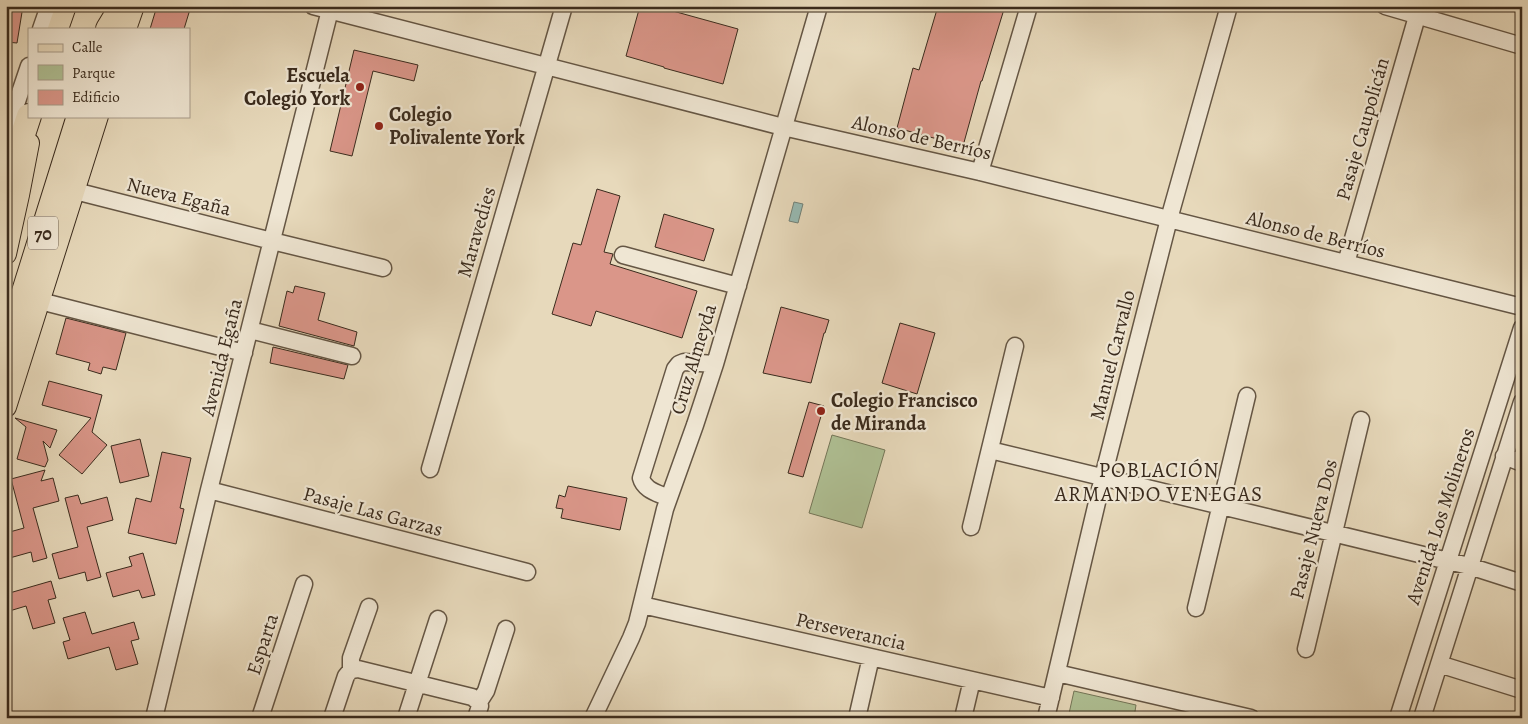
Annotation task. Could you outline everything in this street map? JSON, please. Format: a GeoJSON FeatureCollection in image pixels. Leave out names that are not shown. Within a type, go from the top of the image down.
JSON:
{"type":"FeatureCollection","features":[{"type":"Feature","properties":{"kind":"highway"},"geometry":{"type":"LineString","coordinates":[[107,28],[112,6]]}},
{"type":"Feature","properties":{"kind":"highway"},"geometry":{"type":"LineString","coordinates":[[108,28],[122,6]]}},
{"type":"Feature","properties":{"kind":"highway"},"geometry":{"type":"LineString","coordinates":[[6,186],[28,118]]}},
{"type":"Feature","properties":{"kind":"highway","name":"70"},"geometry":{"type":"LineString","coordinates":[[6,349],[78,118]]}},
{"type":"Feature","properties":{"kind":"main road"},"geometry":{"type":"LineString","coordinates":[[58,28],[66,6]]}},
{"type":"Feature","properties":{"kind":"main road"},"geometry":{"type":"LineString","coordinates":[[126,28],[134,6]]}},
{"type":"Feature","properties":{"kind":"main road"},"geometry":{"type":"LineString","coordinates":[[6,254],[33,118]]}},
{"type":"Feature","properties":{"kind":"main road"},"geometry":{"type":"LineString","coordinates":[[6,407],[97,118]]}},
{"type":"Feature","properties":{"kind":"street"},"geometry":{"type":"LineString","coordinates":[[41,28],[48,6]]}},
{"type":"Feature","properties":{"kind":"street","name":"Alonso de Berríos"},"geometry":{"type":"LineString","coordinates":[[314,6],[331,8],[783,127],[980,172],[1522,307]]}},
{"type":"Feature","properties":{"kind":"street","name":"Maravedies"},"geometry":{"type":"LineString","coordinates":[[430,469],[564,6]]}},
{"type":"Feature","properties":{"kind":"street","name":"Cruz Almeyda"},"geometry":{"type":"LineString","coordinates":[[593,718],[631,638],[642,605],[668,498],[715,364],[819,6]]}},
{"type":"Feature","properties":{"kind":"street"},"geometry":{"type":"LineString","coordinates":[[980,172],[1029,6]]}},
{"type":"Feature","properties":{"kind":"street","name":"Manuel Carvallo"},"geometry":{"type":"LineString","coordinates":[[1046,718],[1102,477],[1169,219],[1228,6]]}},
{"type":"Feature","properties":{"kind":"street"},"geometry":{"type":"LineString","coordinates":[[1386,6],[1419,11],[1522,46]]}},
{"type":"Feature","properties":{"kind":"street","name":"Avenida Egaña"},"geometry":{"type":"LineString","coordinates":[[154,718],[209,490],[331,8]]}},
{"type":"Feature","properties":{"kind":"street","name":"Pasaje Caupolicán"},"geometry":{"type":"LineString","coordinates":[[1346,263],[1419,11]]}},
{"type":"Feature","properties":{"kind":"street"},"geometry":{"type":"LineString","coordinates":[[6,134],[28,69]]}},
{"type":"Feature","properties":{"kind":"street","name":"Nueva Egaña"},"geometry":{"type":"LineString","coordinates":[[75,191],[383,268]]}},
{"type":"Feature","properties":{"kind":"street"},"geometry":{"type":"LineString","coordinates":[[623,255],[738,286]]}},
{"type":"Feature","properties":{"kind":"street"},"geometry":{"type":"LineString","coordinates":[[40,301],[244,353]]}},
{"type":"Feature","properties":{"kind":"street","name":"Avenida Los Molineros"},"geometry":{"type":"LineString","coordinates":[[1398,718],[1522,328]]}},
{"type":"Feature","properties":{"kind":"street"},"geometry":{"type":"LineString","coordinates":[[250,330],[352,356]]}},
{"type":"Feature","properties":{"kind":"street"},"geometry":{"type":"LineString","coordinates":[[971,527],[1015,346]]}},
{"type":"Feature","properties":{"kind":"street"},"geometry":{"type":"LineString","coordinates":[[668,498],[646,488],[641,478],[675,369],[684,362],[715,364]]}},
{"type":"Feature","properties":{"kind":"street"},"geometry":{"type":"LineString","coordinates":[[1196,608],[1247,396]]}},
{"type":"Feature","properties":{"kind":"street"},"geometry":{"type":"LineString","coordinates":[[1422,718],[1522,402]]}},
{"type":"Feature","properties":{"kind":"street","name":"Pasaje Nueva Dos"},"geometry":{"type":"LineString","coordinates":[[1306,649],[1362,420]]}},
{"type":"Feature","properties":{"kind":"street"},"geometry":{"type":"LineString","coordinates":[[990,450],[1334,532],[1469,566],[1522,583]]}},
{"type":"Feature","properties":{"kind":"street"},"geometry":{"type":"LineString","coordinates":[[1504,456],[1522,463]]}},
{"type":"Feature","properties":{"kind":"street","name":"Pasaje Las Garzas"},"geometry":{"type":"LineString","coordinates":[[209,490],[527,572]]}},
{"type":"Feature","properties":{"kind":"street","name":"Esparta"},"geometry":{"type":"LineString","coordinates":[[260,718],[304,584]]}},
{"type":"Feature","properties":{"kind":"street","name":"Perseverancia"},"geometry":{"type":"LineString","coordinates":[[642,605],[1051,698]]}},
{"type":"Feature","properties":{"kind":"street"},"geometry":{"type":"LineString","coordinates":[[332,718],[346,676],[350,670],[351,658],[369,607]]}},
{"type":"Feature","properties":{"kind":"street"},"geometry":{"type":"LineString","coordinates":[[406,718],[438,619]]}},
{"type":"Feature","properties":{"kind":"street"},"geometry":{"type":"LineString","coordinates":[[478,710],[506,628]]}},
{"type":"Feature","properties":{"kind":"street"},"geometry":{"type":"LineString","coordinates":[[857,718],[871,657]]}},
{"type":"Feature","properties":{"kind":"street"},"geometry":{"type":"LineString","coordinates":[[1438,664],[1522,690]]}},
{"type":"Feature","properties":{"kind":"street"},"geometry":{"type":"LineString","coordinates":[[350,670],[358,669],[472,697],[478,710]]}},
{"type":"Feature","properties":{"kind":"street"},"geometry":{"type":"LineString","coordinates":[[1057,673],[1251,718]]}},
{"type":"Feature","properties":{"kind":"street"},"geometry":{"type":"LineString","coordinates":[[963,718],[972,680]]}},
{"type":"Feature","properties":{"kind":"green space"},"geometry":{"type":"Polygon","coordinates":[[[832,435],[885,450],[862,528],[809,513],[832,435]]]}},
{"type":"Feature","properties":{"kind":"green space"},"geometry":{"type":"Polygon","coordinates":[[[1074,691],[1136,705],[1134,718],[1068,718],[1074,691]]]}},
{"type":"Feature","properties":{"kind":"water"},"geometry":{"type":"Polygon","coordinates":[[[794,202],[803,204],[798,223],[789,221],[794,202]]]}},
{"type":"Feature","properties":{"kind":"building"},"geometry":{"type":"Polygon","coordinates":[[[6,6],[23,6],[17,43],[6,42],[6,6]]]}},
{"type":"Feature","properties":{"kind":"building"},"geometry":{"type":"Polygon","coordinates":[[[157,6],[191,6],[184,28],[150,28],[157,6]]]}},
{"type":"Feature","properties":{"kind":"building"},"geometry":{"type":"Polygon","coordinates":[[[640,6],[662,6],[662,8],[738,29],[723,84],[626,56],[640,6]]]}},
{"type":"Feature","properties":{"kind":"building"},"geometry":{"type":"Polygon","coordinates":[[[938,6],[1005,6],[963,146],[897,128],[913,68],[919,70],[938,6]]]}},
{"type":"Feature","properties":{"kind":"building"},"geometry":{"type":"Polygon","coordinates":[[[354,50],[418,65],[414,81],[373,71],[352,156],[330,151],[354,50]]]}},
{"type":"Feature","properties":{"kind":"building"},"geometry":{"type":"Polygon","coordinates":[[[597,189],[620,196],[604,252],[613,254],[610,264],[697,291],[682,338],[596,311],[591,326],[552,314],[573,243],[581,245],[597,189]]]}},
{"type":"Feature","properties":{"kind":"building"},"geometry":{"type":"Polygon","coordinates":[[[664,214],[714,229],[704,261],[655,247],[664,214]]]}},
{"type":"Feature","properties":{"kind":"building"},"geometry":{"type":"Polygon","coordinates":[[[295,286],[325,293],[318,320],[357,332],[354,346],[279,326],[287,291],[293,293],[295,286]]]}},
{"type":"Feature","properties":{"kind":"building"},"geometry":{"type":"Polygon","coordinates":[[[781,307],[829,320],[811,383],[763,373],[781,307]]]}},
{"type":"Feature","properties":{"kind":"building"},"geometry":{"type":"Polygon","coordinates":[[[66,318],[126,333],[116,370],[103,367],[101,374],[88,370],[90,363],[56,354],[66,318]]]}},
{"type":"Feature","properties":{"kind":"building"},"geometry":{"type":"Polygon","coordinates":[[[900,323],[935,333],[917,394],[882,383],[900,323]]]}},
{"type":"Feature","properties":{"kind":"building"},"geometry":{"type":"Polygon","coordinates":[[[273,347],[348,365],[344,379],[270,363],[273,347]]]}},
{"type":"Feature","properties":{"kind":"building"},"geometry":{"type":"Polygon","coordinates":[[[49,381],[102,395],[92,432],[107,445],[82,474],[59,455],[91,418],[42,405],[49,381]]]}},
{"type":"Feature","properties":{"kind":"building"},"geometry":{"type":"Polygon","coordinates":[[[809,402],[824,406],[803,477],[788,473],[809,402]]]}},
{"type":"Feature","properties":{"kind":"building"},"geometry":{"type":"Polygon","coordinates":[[[15,418],[57,430],[50,448],[43,441],[48,460],[45,467],[17,459],[26,427],[15,418]]]}},
{"type":"Feature","properties":{"kind":"building"},"geometry":{"type":"Polygon","coordinates":[[[140,439],[149,476],[120,483],[111,446],[140,439]]]}},
{"type":"Feature","properties":{"kind":"building"},"geometry":{"type":"Polygon","coordinates":[[[162,452],[191,458],[180,508],[184,509],[176,544],[128,533],[136,498],[151,502],[162,452]]]}},
{"type":"Feature","properties":{"kind":"building"},"geometry":{"type":"Polygon","coordinates":[[[45,470],[41,481],[53,478],[59,501],[33,508],[47,558],[33,562],[31,552],[6,559],[6,533],[24,528],[11,479],[45,470]]]}},
{"type":"Feature","properties":{"kind":"building"},"geometry":{"type":"Polygon","coordinates":[[[568,486],[627,498],[620,530],[561,518],[563,509],[556,508],[559,495],[565,497],[568,486]]]}},
{"type":"Feature","properties":{"kind":"building"},"geometry":{"type":"Polygon","coordinates":[[[78,495],[81,504],[107,497],[113,520],[87,527],[101,577],[87,581],[85,572],[59,579],[52,554],[78,547],[65,498],[78,495]]]}},
{"type":"Feature","properties":{"kind":"building"},"geometry":{"type":"Polygon","coordinates":[[[143,553],[155,595],[142,598],[139,590],[113,597],[106,573],[132,566],[129,557],[143,553]]]}},
{"type":"Feature","properties":{"kind":"building"},"geometry":{"type":"Polygon","coordinates":[[[51,581],[56,598],[48,600],[55,623],[33,629],[26,606],[6,612],[6,594],[51,581]]]}},
{"type":"Feature","properties":{"kind":"building"},"geometry":{"type":"Polygon","coordinates":[[[85,612],[92,634],[134,622],[139,639],[131,641],[138,664],[116,670],[109,647],[68,659],[63,642],[70,640],[63,618],[85,612]]]}},
{"type":"Feature","properties":{"kind":"place","name":"Escuela Colegio York"},"geometry":{"type":"Point","coordinates":[360,87]}},
{"type":"Feature","properties":{"kind":"place","name":"Colegio Polivalente York"},"geometry":{"type":"Point","coordinates":[379,126]}},
{"type":"Feature","properties":{"kind":"place","name":"Colegio Francisco de Miranda"},"geometry":{"type":"Point","coordinates":[821,411]}},
{"type":"Feature","properties":{"kind":"district","name":"POBLACIÓN ARMANDO VENEGAS"},"geometry":{"type":"Point","coordinates":[1159,482]}}]}
